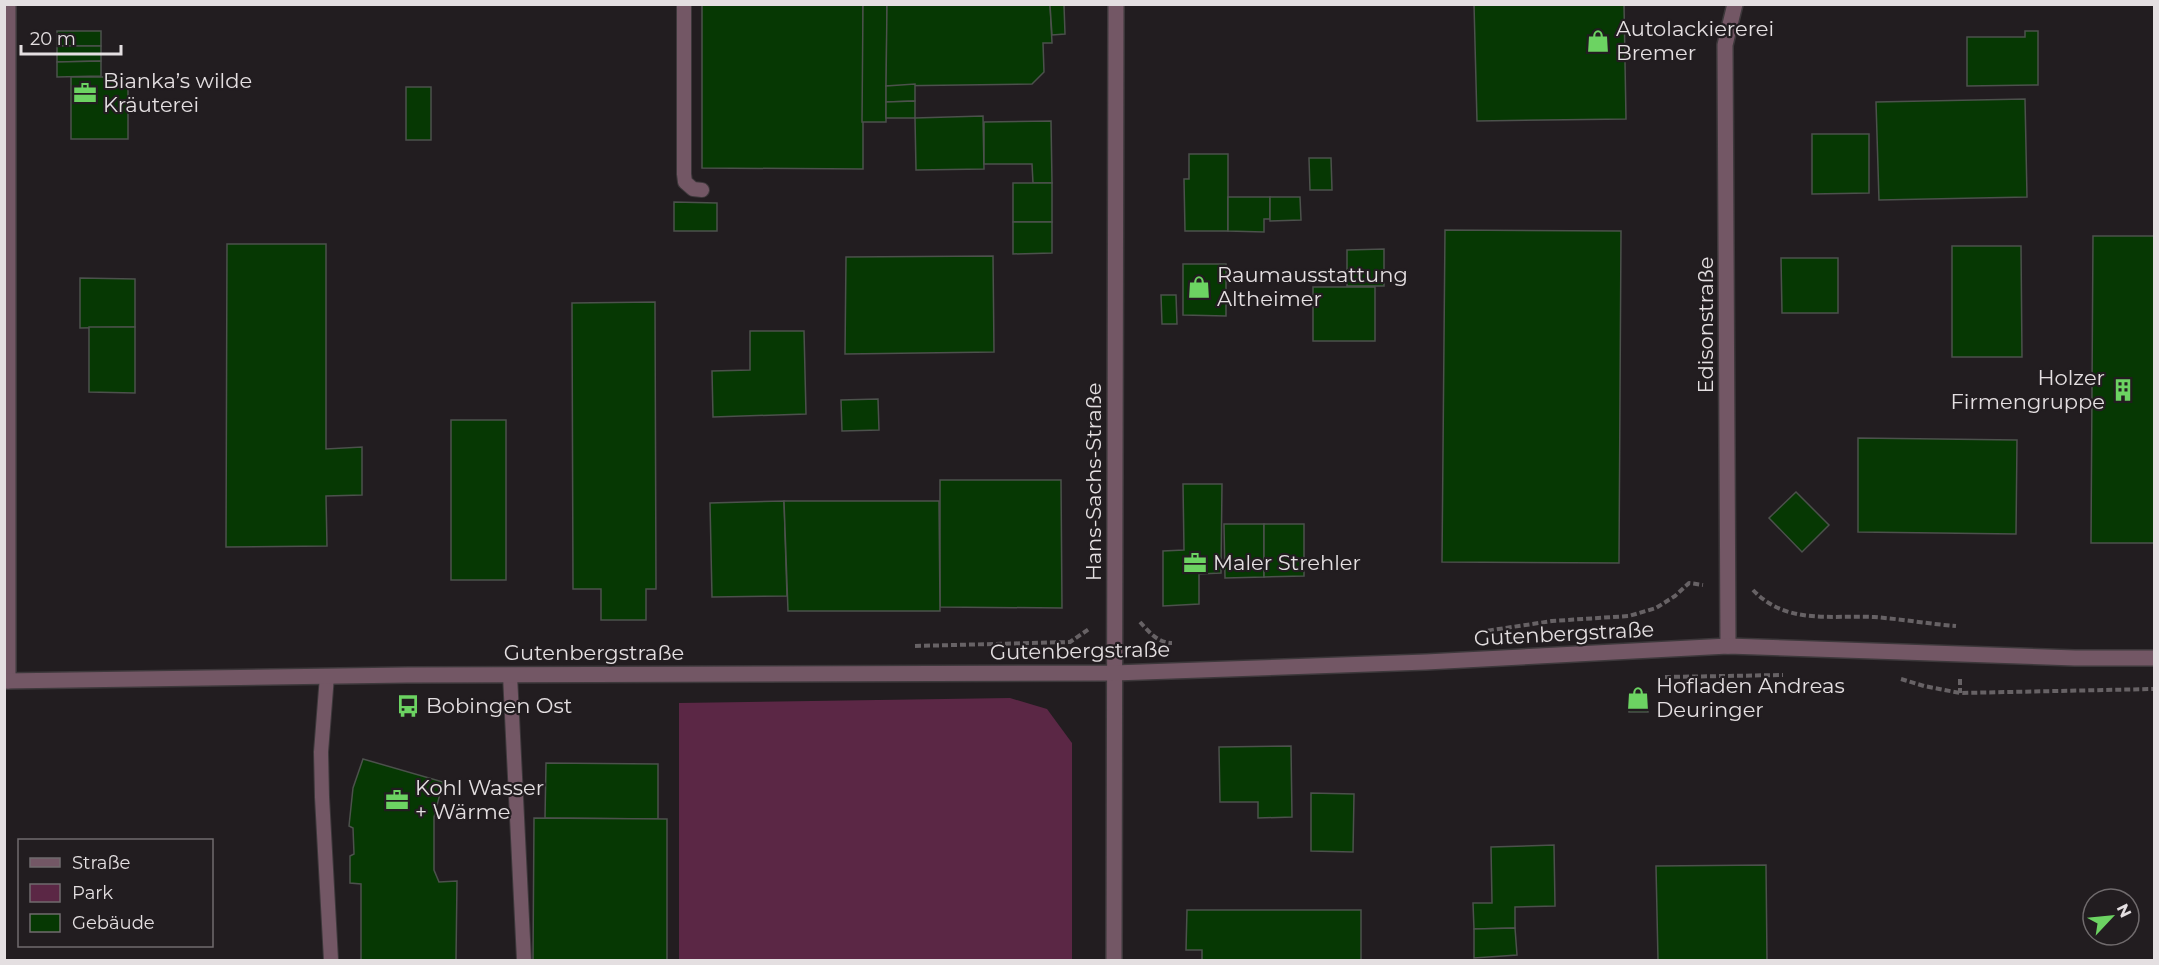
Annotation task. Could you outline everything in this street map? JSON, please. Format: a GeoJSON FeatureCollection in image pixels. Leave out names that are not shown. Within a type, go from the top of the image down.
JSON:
{"type":"FeatureCollection","features":[{"type":"Feature","properties":{"kind":"street"},"geometry":{"type":"LineString","coordinates":[[6,681],[8,4]]}},
{"type":"Feature","properties":{"kind":"street","name":"Hans-Sachs-Straße"},"geometry":{"type":"LineString","coordinates":[[1114,960],[1116,4]]}},
{"type":"Feature","properties":{"kind":"street","name":"Edisonstraße"},"geometry":{"type":"LineString","coordinates":[[1728,646],[1725,45],[1735,4]]}},
{"type":"Feature","properties":{"kind":"street","name":"Gutenbergstraße"},"geometry":{"type":"LineString","coordinates":[[6,681],[327,676],[1114,673],[1426,662],[1728,646],[2063,658],[2154,658]]}},
{"type":"Feature","properties":{"kind":"lane"},"geometry":{"type":"LineString","coordinates":[[684,4],[684,174],[685,182],[693,189],[702,190]]}},
{"type":"Feature","properties":{"kind":"lane"},"geometry":{"type":"LineString","coordinates":[[510,675],[524,960]]}},
{"type":"Feature","properties":{"kind":"lane"},"geometry":{"type":"LineString","coordinates":[[327,676],[321,752],[331,960]]}},
{"type":"Feature","properties":{"kind":"path"},"geometry":{"type":"LineString","coordinates":[[1468,633],[1552,621],[1629,616],[1656,608],[1675,596],[1689,583],[1752,590],[1764,602],[1783,611],[1806,616],[1875,617],[1964,627]]}},
{"type":"Feature","properties":{"kind":"path"},"geometry":{"type":"LineString","coordinates":[[908,646],[1070,642],[1086,633],[1095,621],[1139,620],[1151,635],[1167,644],[1178,644]]}},
{"type":"Feature","properties":{"kind":"path"},"geometry":{"type":"LineString","coordinates":[[1658,677],[1794,675]]}},
{"type":"Feature","properties":{"kind":"path"},"geometry":{"type":"LineString","coordinates":[[1896,677],[1924,686],[1960,693],[2154,689]]}},
{"type":"Feature","properties":{"kind":"green space"},"geometry":{"type":"Polygon","coordinates":[[[1010,698],[1047,709],[1072,743],[1072,960],[679,960],[679,703],[1010,698]]]}},
{"type":"Feature","properties":{"kind":"building"},"geometry":{"type":"Polygon","coordinates":[[[702,4],[863,4],[863,169],[702,168],[702,4]]]}},
{"type":"Feature","properties":{"kind":"building"},"geometry":{"type":"Polygon","coordinates":[[[863,4],[887,4],[886,122],[862,122],[863,4]]]}},
{"type":"Feature","properties":{"kind":"building"},"geometry":{"type":"Polygon","coordinates":[[[887,4],[1050,4],[1052,43],[1043,43],[1044,72],[1032,84],[886,86],[887,4]]]}},
{"type":"Feature","properties":{"kind":"building"},"geometry":{"type":"Polygon","coordinates":[[[1474,4],[1624,4],[1626,119],[1477,121],[1474,4]]]}},
{"type":"Feature","properties":{"kind":"building"},"geometry":{"type":"Polygon","coordinates":[[[1050,5],[1064,5],[1065,34],[1052,35],[1050,5]]]}},
{"type":"Feature","properties":{"kind":"building"},"geometry":{"type":"Polygon","coordinates":[[[57,31],[101,31],[101,46],[57,46],[57,31]]]}},
{"type":"Feature","properties":{"kind":"building"},"geometry":{"type":"Polygon","coordinates":[[[2025,31],[2038,31],[2038,85],[1967,86],[1967,37],[2025,37],[2025,31]]]}},
{"type":"Feature","properties":{"kind":"building"},"geometry":{"type":"Polygon","coordinates":[[[57,46],[101,46],[101,61],[57,62],[57,46]]]}},
{"type":"Feature","properties":{"kind":"building"},"geometry":{"type":"Polygon","coordinates":[[[101,61],[101,76],[57,77],[57,62],[101,61]]]}},
{"type":"Feature","properties":{"kind":"building"},"geometry":{"type":"Polygon","coordinates":[[[71,77],[128,77],[128,139],[71,139],[71,77]]]}},
{"type":"Feature","properties":{"kind":"building"},"geometry":{"type":"Polygon","coordinates":[[[915,84],[915,101],[886,102],[886,86],[915,84]]]}},
{"type":"Feature","properties":{"kind":"building"},"geometry":{"type":"Polygon","coordinates":[[[406,87],[431,87],[431,140],[406,140],[406,87]]]}},
{"type":"Feature","properties":{"kind":"building"},"geometry":{"type":"Polygon","coordinates":[[[2025,99],[2027,197],[1879,200],[1876,102],[2025,99]]]}},
{"type":"Feature","properties":{"kind":"building"},"geometry":{"type":"Polygon","coordinates":[[[915,101],[915,118],[886,118],[886,102],[915,101]]]}},
{"type":"Feature","properties":{"kind":"building"},"geometry":{"type":"Polygon","coordinates":[[[983,116],[984,169],[916,170],[915,118],[983,116]]]}},
{"type":"Feature","properties":{"kind":"building"},"geometry":{"type":"Polygon","coordinates":[[[1051,121],[1052,183],[1033,183],[1032,164],[984,164],[984,122],[1051,121]]]}},
{"type":"Feature","properties":{"kind":"building"},"geometry":{"type":"Polygon","coordinates":[[[1812,134],[1869,134],[1869,193],[1812,194],[1812,134]]]}},
{"type":"Feature","properties":{"kind":"building"},"geometry":{"type":"Polygon","coordinates":[[[1189,154],[1228,154],[1228,231],[1185,231],[1184,179],[1189,179],[1189,154]]]}},
{"type":"Feature","properties":{"kind":"building"},"geometry":{"type":"Polygon","coordinates":[[[1309,158],[1331,158],[1332,190],[1310,190],[1309,158]]]}},
{"type":"Feature","properties":{"kind":"building"},"geometry":{"type":"Polygon","coordinates":[[[1013,183],[1052,183],[1052,222],[1013,222],[1013,183]]]}},
{"type":"Feature","properties":{"kind":"building"},"geometry":{"type":"Polygon","coordinates":[[[1228,197],[1270,197],[1270,219],[1264,219],[1264,232],[1228,231],[1228,197]]]}},
{"type":"Feature","properties":{"kind":"building"},"geometry":{"type":"Polygon","coordinates":[[[1270,197],[1300,197],[1301,220],[1270,221],[1270,197]]]}},
{"type":"Feature","properties":{"kind":"building"},"geometry":{"type":"Polygon","coordinates":[[[674,202],[717,203],[717,231],[674,231],[674,202]]]}},
{"type":"Feature","properties":{"kind":"building"},"geometry":{"type":"Polygon","coordinates":[[[1013,222],[1052,222],[1052,253],[1013,254],[1013,222]]]}},
{"type":"Feature","properties":{"kind":"building"},"geometry":{"type":"Polygon","coordinates":[[[1445,230],[1621,231],[1619,563],[1442,562],[1445,230]]]}},
{"type":"Feature","properties":{"kind":"building","name":"Holzer Firmengruppe"},"geometry":{"type":"Polygon","coordinates":[[[2093,236],[2154,236],[2154,543],[2091,543],[2093,236]]]}},
{"type":"Feature","properties":{"kind":"building"},"geometry":{"type":"Polygon","coordinates":[[[227,244],[326,244],[326,449],[362,447],[362,495],[326,496],[327,546],[226,547],[227,244]]]}},
{"type":"Feature","properties":{"kind":"building"},"geometry":{"type":"Polygon","coordinates":[[[1952,246],[2021,246],[2022,357],[1952,357],[1952,246]]]}},
{"type":"Feature","properties":{"kind":"building"},"geometry":{"type":"Polygon","coordinates":[[[1384,249],[1384,286],[1347,286],[1347,250],[1384,249]]]}},
{"type":"Feature","properties":{"kind":"building"},"geometry":{"type":"Polygon","coordinates":[[[993,256],[994,352],[845,354],[846,257],[993,256]]]}},
{"type":"Feature","properties":{"kind":"building"},"geometry":{"type":"Polygon","coordinates":[[[1781,258],[1838,258],[1838,313],[1782,313],[1781,258]]]}},
{"type":"Feature","properties":{"kind":"building"},"geometry":{"type":"Polygon","coordinates":[[[1183,264],[1226,264],[1226,316],[1183,315],[1183,264]]]}},
{"type":"Feature","properties":{"kind":"building"},"geometry":{"type":"Polygon","coordinates":[[[80,278],[135,279],[135,327],[80,328],[80,278]]]}},
{"type":"Feature","properties":{"kind":"building"},"geometry":{"type":"Polygon","coordinates":[[[1313,287],[1375,287],[1375,341],[1313,341],[1313,287]]]}},
{"type":"Feature","properties":{"kind":"building"},"geometry":{"type":"Polygon","coordinates":[[[1161,295],[1176,295],[1177,324],[1162,324],[1161,295]]]}},
{"type":"Feature","properties":{"kind":"building"},"geometry":{"type":"Polygon","coordinates":[[[655,302],[656,589],[646,589],[646,620],[601,620],[601,589],[573,589],[572,303],[655,302]]]}},
{"type":"Feature","properties":{"kind":"building"},"geometry":{"type":"Polygon","coordinates":[[[89,327],[135,327],[135,393],[89,392],[89,327]]]}},
{"type":"Feature","properties":{"kind":"building"},"geometry":{"type":"Polygon","coordinates":[[[750,331],[804,331],[806,414],[713,417],[712,371],[750,370],[750,331]]]}},
{"type":"Feature","properties":{"kind":"building"},"geometry":{"type":"Polygon","coordinates":[[[878,399],[879,430],[842,431],[841,400],[878,399]]]}},
{"type":"Feature","properties":{"kind":"building"},"geometry":{"type":"Polygon","coordinates":[[[451,420],[506,420],[506,580],[451,580],[451,420]]]}},
{"type":"Feature","properties":{"kind":"building"},"geometry":{"type":"Polygon","coordinates":[[[1858,438],[2017,440],[2016,534],[1858,532],[1858,438]]]}},
{"type":"Feature","properties":{"kind":"building"},"geometry":{"type":"Polygon","coordinates":[[[940,480],[1061,480],[1062,608],[940,607],[940,480]]]}},
{"type":"Feature","properties":{"kind":"building"},"geometry":{"type":"Polygon","coordinates":[[[1183,484],[1222,484],[1221,573],[1199,574],[1199,604],[1163,606],[1163,551],[1184,550],[1183,484]]]}},
{"type":"Feature","properties":{"kind":"building"},"geometry":{"type":"Polygon","coordinates":[[[1796,492],[1829,525],[1802,552],[1769,518],[1796,492]]]}},
{"type":"Feature","properties":{"kind":"building"},"geometry":{"type":"Polygon","coordinates":[[[784,501],[787,596],[712,597],[710,503],[784,501]]]}},
{"type":"Feature","properties":{"kind":"building"},"geometry":{"type":"Polygon","coordinates":[[[784,501],[939,501],[940,611],[788,611],[784,501]]]}},
{"type":"Feature","properties":{"kind":"building"},"geometry":{"type":"Polygon","coordinates":[[[1224,524],[1264,524],[1264,577],[1225,578],[1224,524]]]}},
{"type":"Feature","properties":{"kind":"building"},"geometry":{"type":"Polygon","coordinates":[[[1264,524],[1304,524],[1304,576],[1264,577],[1264,524]]]}},
{"type":"Feature","properties":{"kind":"building","name":"Hofladen Andreas Deuringer"},"geometry":{"type":"Polygon","coordinates":[[[1647,692],[1648,712],[1629,712],[1628,693],[1647,692]]]}},
{"type":"Feature","properties":{"kind":"building"},"geometry":{"type":"Polygon","coordinates":[[[1291,746],[1292,817],[1258,818],[1258,802],[1220,802],[1219,747],[1291,746]]]}},
{"type":"Feature","properties":{"kind":"building"},"geometry":{"type":"Polygon","coordinates":[[[363,759],[443,782],[434,817],[434,870],[439,882],[457,881],[456,960],[361,960],[361,884],[350,883],[350,856],[354,854],[353,828],[349,826],[353,788],[363,759]]]}},
{"type":"Feature","properties":{"kind":"building"},"geometry":{"type":"Polygon","coordinates":[[[546,763],[658,764],[658,819],[545,818],[546,763]]]}},
{"type":"Feature","properties":{"kind":"building"},"geometry":{"type":"Polygon","coordinates":[[[1311,793],[1354,794],[1353,852],[1311,851],[1311,793]]]}},
{"type":"Feature","properties":{"kind":"building"},"geometry":{"type":"Polygon","coordinates":[[[534,818],[667,819],[667,960],[533,960],[534,818]]]}},
{"type":"Feature","properties":{"kind":"building"},"geometry":{"type":"Polygon","coordinates":[[[1554,845],[1555,906],[1515,907],[1515,928],[1474,929],[1473,903],[1492,903],[1491,847],[1554,845]]]}},
{"type":"Feature","properties":{"kind":"building"},"geometry":{"type":"Polygon","coordinates":[[[1766,865],[1767,960],[1658,960],[1656,866],[1766,865]]]}},
{"type":"Feature","properties":{"kind":"building"},"geometry":{"type":"Polygon","coordinates":[[[1187,910],[1361,910],[1361,960],[1202,960],[1202,950],[1186,950],[1187,910]]]}},
{"type":"Feature","properties":{"kind":"building"},"geometry":{"type":"Polygon","coordinates":[[[1515,928],[1517,955],[1474,958],[1474,929],[1515,928]]]}},
{"type":"Feature","properties":{"kind":"place","name":"Autolackiererei Bremer"},"geometry":{"type":"Point","coordinates":[1598,41]}},
{"type":"Feature","properties":{"kind":"place","name":"Bianka’s wilde Kräuterei"},"geometry":{"type":"Point","coordinates":[85,93]}},
{"type":"Feature","properties":{"kind":"place","name":"Raumausstattung Altheimer"},"geometry":{"type":"Point","coordinates":[1199,287]}},
{"type":"Feature","properties":{"kind":"place","name":"Holzer Firmengruppe"},"geometry":{"type":"Point","coordinates":[2123,390]}},
{"type":"Feature","properties":{"kind":"place","name":"Maler Strehler"},"geometry":{"type":"Point","coordinates":[1195,563]}},
{"type":"Feature","properties":{"kind":"place","name":"Hofladen Andreas Deuringer"},"geometry":{"type":"Point","coordinates":[1638,698]}},
{"type":"Feature","properties":{"kind":"place","name":"Bobingen Ost"},"geometry":{"type":"Point","coordinates":[408,706]}},
{"type":"Feature","properties":{"kind":"place","name":"Kohl Wasser + Wärme"},"geometry":{"type":"Point","coordinates":[397,800]}}]}
